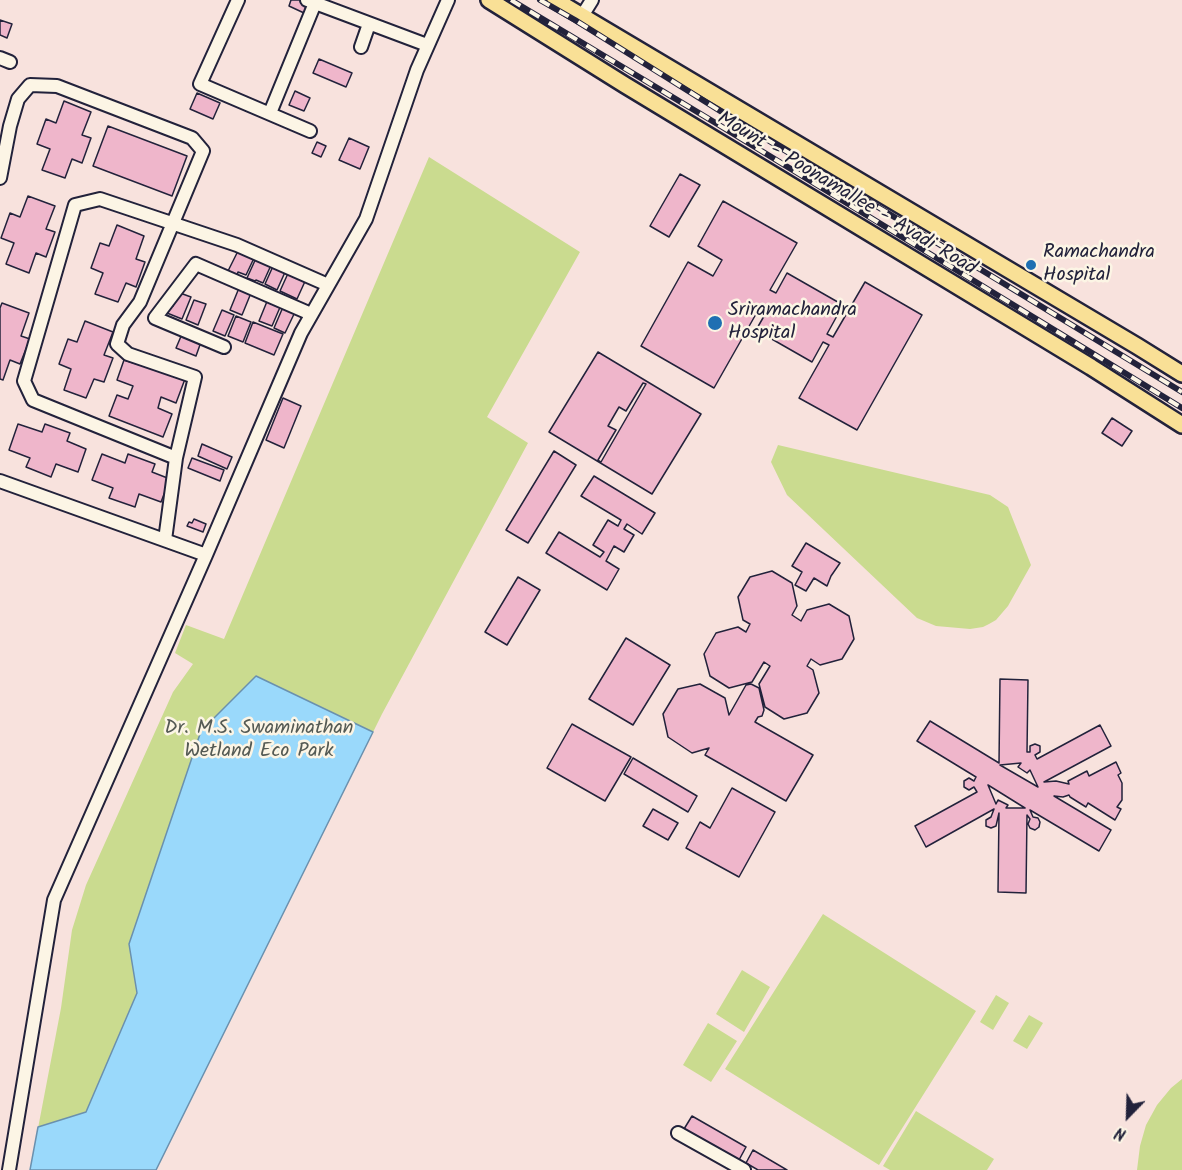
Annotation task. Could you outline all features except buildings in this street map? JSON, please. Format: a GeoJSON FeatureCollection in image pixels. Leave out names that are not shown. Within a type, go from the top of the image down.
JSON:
{"type":"FeatureCollection","features":[{"type":"Feature","properties":{"kind":"main road","name":"Mount - Poonamallee - Avadi Road"},"geometry":{"type":"LineString","coordinates":[[489,0],[625,86],[1182,424]]}},
{"type":"Feature","properties":{"kind":"main road","name":"Mount - Poonamallee - Avadi Road"},"geometry":{"type":"LineString","coordinates":[[555,0],[1182,374]]}},
{"type":"Feature","properties":{"kind":"street"},"geometry":{"type":"LineString","coordinates":[[238,0],[200,84],[310,131]]}},
{"type":"Feature","properties":{"kind":"street"},"geometry":{"type":"LineString","coordinates":[[9,1170],[54,900],[301,333],[366,219],[417,70],[447,0]]}},
{"type":"Feature","properties":{"kind":"street"},"geometry":{"type":"LineString","coordinates":[[582,16],[592,0]]}},
{"type":"Feature","properties":{"kind":"street"},"geometry":{"type":"LineString","coordinates":[[270,113],[311,1],[427,45]]}},
{"type":"Feature","properties":{"kind":"street"},"geometry":{"type":"LineString","coordinates":[[360,47],[369,24]]}},
{"type":"Feature","properties":{"kind":"street"},"geometry":{"type":"LineString","coordinates":[[0,178],[10,126],[18,99],[30,85],[57,86],[192,138],[203,151],[140,302],[123,325],[117,344],[128,354],[195,376],[176,458],[165,540]]}},
{"type":"Feature","properties":{"kind":"street"},"geometry":{"type":"LineString","coordinates":[[176,458],[33,400],[24,381],[75,205],[100,199],[237,245],[328,285]]}},
{"type":"Feature","properties":{"kind":"street"},"geometry":{"type":"LineString","coordinates":[[224,347],[155,318],[195,264],[311,314]]}},
{"type":"Feature","properties":{"kind":"street"},"geometry":{"type":"LineString","coordinates":[[0,481],[206,555]]}},
{"type":"Feature","properties":{"kind":"street"},"geometry":{"type":"LineString","coordinates":[[678,1133],[744,1170]]}},
{"type":"Feature","properties":{"kind":"green space","name":"Dr. M.S. Swaminathan Wetland Eco Park"},"geometry":{"type":"Polygon","coordinates":[[[429,157],[580,252],[487,417],[528,443],[382,714],[156,1170],[30,1170],[61,1008],[72,930],[86,885],[173,692],[193,664],[175,653],[186,625],[224,639],[429,157]]]}},
{"type":"Feature","properties":{"kind":"green space"},"geometry":{"type":"Polygon","coordinates":[[[778,445],[990,495],[1008,507],[1031,565],[1008,606],[996,620],[983,627],[970,629],[936,626],[917,618],[787,495],[771,462],[778,445]]]}},
{"type":"Feature","properties":{"kind":"green space"},"geometry":{"type":"Polygon","coordinates":[[[823,914],[976,1011],[879,1165],[725,1069],[823,914]]]}},
{"type":"Feature","properties":{"kind":"green space"},"geometry":{"type":"Polygon","coordinates":[[[742,970],[770,987],[744,1032],[716,1014],[742,970]]]}},
{"type":"Feature","properties":{"kind":"green space"},"geometry":{"type":"Polygon","coordinates":[[[996,995],[1009,1003],[993,1030],[980,1022],[996,995]]]}},
{"type":"Feature","properties":{"kind":"green space"},"geometry":{"type":"Polygon","coordinates":[[[1029,1015],[1043,1023],[1027,1049],[1013,1041],[1029,1015]]]}},
{"type":"Feature","properties":{"kind":"green space"},"geometry":{"type":"Polygon","coordinates":[[[708,1023],[737,1041],[711,1082],[683,1065],[708,1023]]]}},
{"type":"Feature","properties":{"kind":"green space"},"geometry":{"type":"Polygon","coordinates":[[[1182,1079],[1182,1170],[1137,1170],[1146,1125],[1157,1105],[1182,1079]]]}},
{"type":"Feature","properties":{"kind":"green space"},"geometry":{"type":"Polygon","coordinates":[[[916,1111],[994,1159],[987,1170],[890,1170],[883,1166],[916,1111]]]}},
{"type":"Feature","properties":{"kind":"water"},"geometry":{"type":"Polygon","coordinates":[[[256,676],[373,732],[156,1170],[30,1170],[38,1127],[86,1112],[137,993],[129,944],[201,731],[256,676]]]}},
{"type":"Feature","properties":{"kind":"railway"},"geometry":{"type":"LineString","coordinates":[[511,0],[1182,408]]}},
{"type":"Feature","properties":{"kind":"railway"},"geometry":{"type":"LineString","coordinates":[[540,0],[1182,392]]}},
{"type":"Feature","properties":{"kind":"place","name":"Ramachandra Hospital"},"geometry":{"type":"Point","coordinates":[1031,265]}},
{"type":"Feature","properties":{"kind":"place","name":"Sriramachandra Hospital"},"geometry":{"type":"Point","coordinates":[715,323]}}]}
